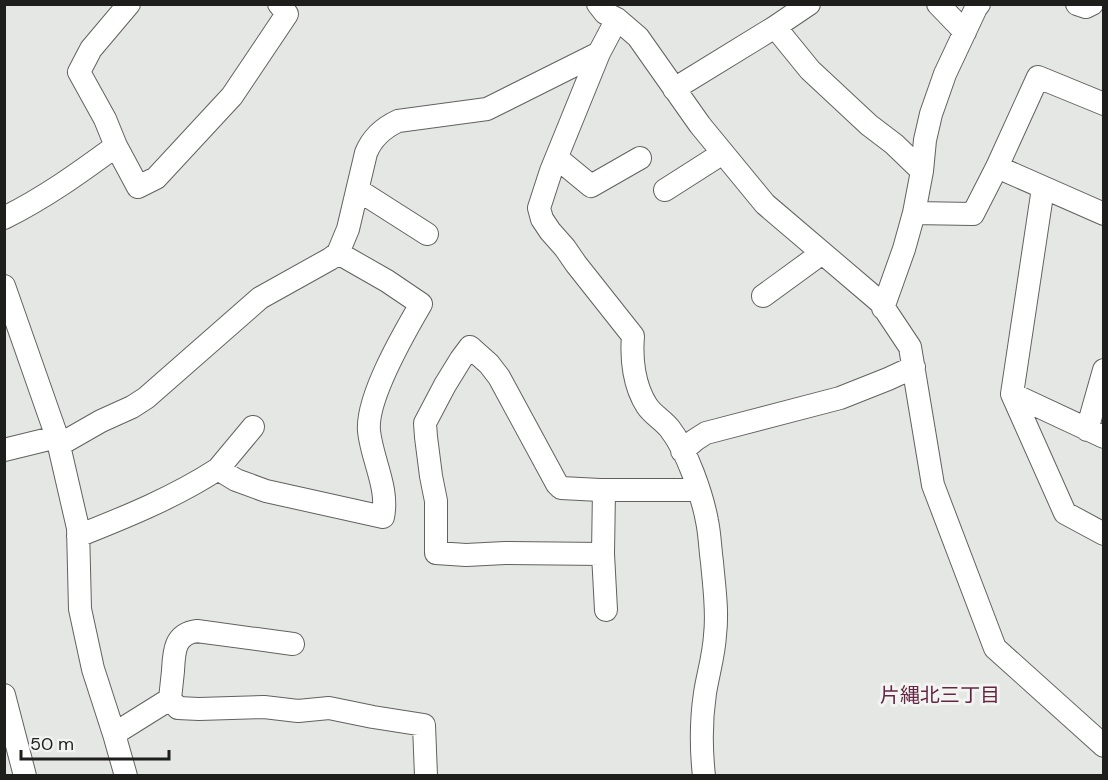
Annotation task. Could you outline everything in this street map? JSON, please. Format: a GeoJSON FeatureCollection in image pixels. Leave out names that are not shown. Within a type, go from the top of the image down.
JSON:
{"type":"FeatureCollection","features":[{"type":"Feature","properties":{"kind":"street"},"geometry":{"type":"LineString","coordinates":[[129,4],[91,49],[79,72],[105,118],[116,146],[138,187],[156,178],[232,96],[287,14],[279,4]]}},
{"type":"Feature","properties":{"kind":"street"},"geometry":{"type":"LineString","coordinates":[[598,4],[604,13],[617,19],[638,38],[700,125],[765,204],[880,303],[910,347],[933,485],[995,648],[1104,746]]}},
{"type":"Feature","properties":{"kind":"street"},"geometry":{"type":"LineString","coordinates":[[674,89],[810,4]]}},
{"type":"Feature","properties":{"kind":"street"},"geometry":{"type":"LineString","coordinates":[[938,4],[964,32]]}},
{"type":"Feature","properties":{"kind":"street"},"geometry":{"type":"LineString","coordinates":[[883,308],[914,213],[931,114],[945,74],[979,4]]}},
{"type":"Feature","properties":{"kind":"street"},"geometry":{"type":"LineString","coordinates":[[1077,4],[1086,7],[1092,4]]}},
{"type":"Feature","properties":{"kind":"street"},"geometry":{"type":"LineString","coordinates":[[617,19],[599,53],[551,171],[539,208],[542,219],[550,231],[633,336],[634,372],[640,392],[647,407],[669,428],[689,464],[708,522],[717,616],[705,694],[702,737],[704,776]]}},
{"type":"Feature","properties":{"kind":"street"},"geometry":{"type":"LineString","coordinates":[[775,27],[810,70],[922,171]]}},
{"type":"Feature","properties":{"kind":"street"},"geometry":{"type":"LineString","coordinates":[[4,450],[58,441],[132,407],[146,398],[260,298],[338,253],[348,230],[366,153],[371,142],[387,126],[398,121],[487,109],[599,53]]}},
{"type":"Feature","properties":{"kind":"street"},"geometry":{"type":"LineString","coordinates":[[914,213],[973,214],[1038,76],[1104,104]]}},
{"type":"Feature","properties":{"kind":"street"},"geometry":{"type":"LineString","coordinates":[[4,218],[33,204],[116,146]]}},
{"type":"Feature","properties":{"kind":"street"},"geometry":{"type":"LineString","coordinates":[[665,190],[723,153]]}},
{"type":"Feature","properties":{"kind":"street"},"geometry":{"type":"LineString","coordinates":[[557,158],[591,186],[640,158]]}},
{"type":"Feature","properties":{"kind":"street"},"geometry":{"type":"LineString","coordinates":[[997,167],[1104,214]]}},
{"type":"Feature","properties":{"kind":"street"},"geometry":{"type":"LineString","coordinates":[[1043,188],[1012,394],[1065,513],[1104,534]]}},
{"type":"Feature","properties":{"kind":"street"},"geometry":{"type":"LineString","coordinates":[[358,190],[427,234]]}},
{"type":"Feature","properties":{"kind":"street"},"geometry":{"type":"LineString","coordinates":[[218,468],[236,480],[266,491],[382,517],[384,495],[370,438],[370,413],[382,379],[421,304],[338,253]]}},
{"type":"Feature","properties":{"kind":"street"},"geometry":{"type":"LineString","coordinates":[[763,296],[822,253]]}},
{"type":"Feature","properties":{"kind":"street"},"geometry":{"type":"LineString","coordinates":[[4,286],[58,441],[78,528],[80,609],[93,669],[126,776]]}},
{"type":"Feature","properties":{"kind":"street"},"geometry":{"type":"LineString","coordinates":[[603,554],[466,555],[436,553],[436,501],[425,423],[445,385],[470,347],[489,364],[499,377],[561,489],[698,490]]}},
{"type":"Feature","properties":{"kind":"street"},"geometry":{"type":"LineString","coordinates":[[682,451],[706,433],[840,398],[914,367]]}},
{"type":"Feature","properties":{"kind":"street"},"geometry":{"type":"LineString","coordinates":[[1012,394],[1095,434],[1104,370]]}},
{"type":"Feature","properties":{"kind":"street"},"geometry":{"type":"LineString","coordinates":[[78,536],[159,502],[194,484],[218,468],[253,427]]}},
{"type":"Feature","properties":{"kind":"street"},"geometry":{"type":"LineString","coordinates":[[604,490],[603,554],[606,610]]}},
{"type":"Feature","properties":{"kind":"street"},"geometry":{"type":"LineString","coordinates":[[294,644],[197,631],[189,632],[178,641],[175,649],[170,699],[178,708],[264,707],[298,711],[329,708],[424,725],[426,776]]}},
{"type":"Feature","properties":{"kind":"street"},"geometry":{"type":"LineString","coordinates":[[4,695],[25,776]]}},
{"type":"Feature","properties":{"kind":"street"},"geometry":{"type":"LineString","coordinates":[[114,734],[170,699]]}},
{"type":"Feature","properties":{"kind":"district","name":"片縄北三丁目"},"geometry":{"type":"Point","coordinates":[940,695]}}]}
